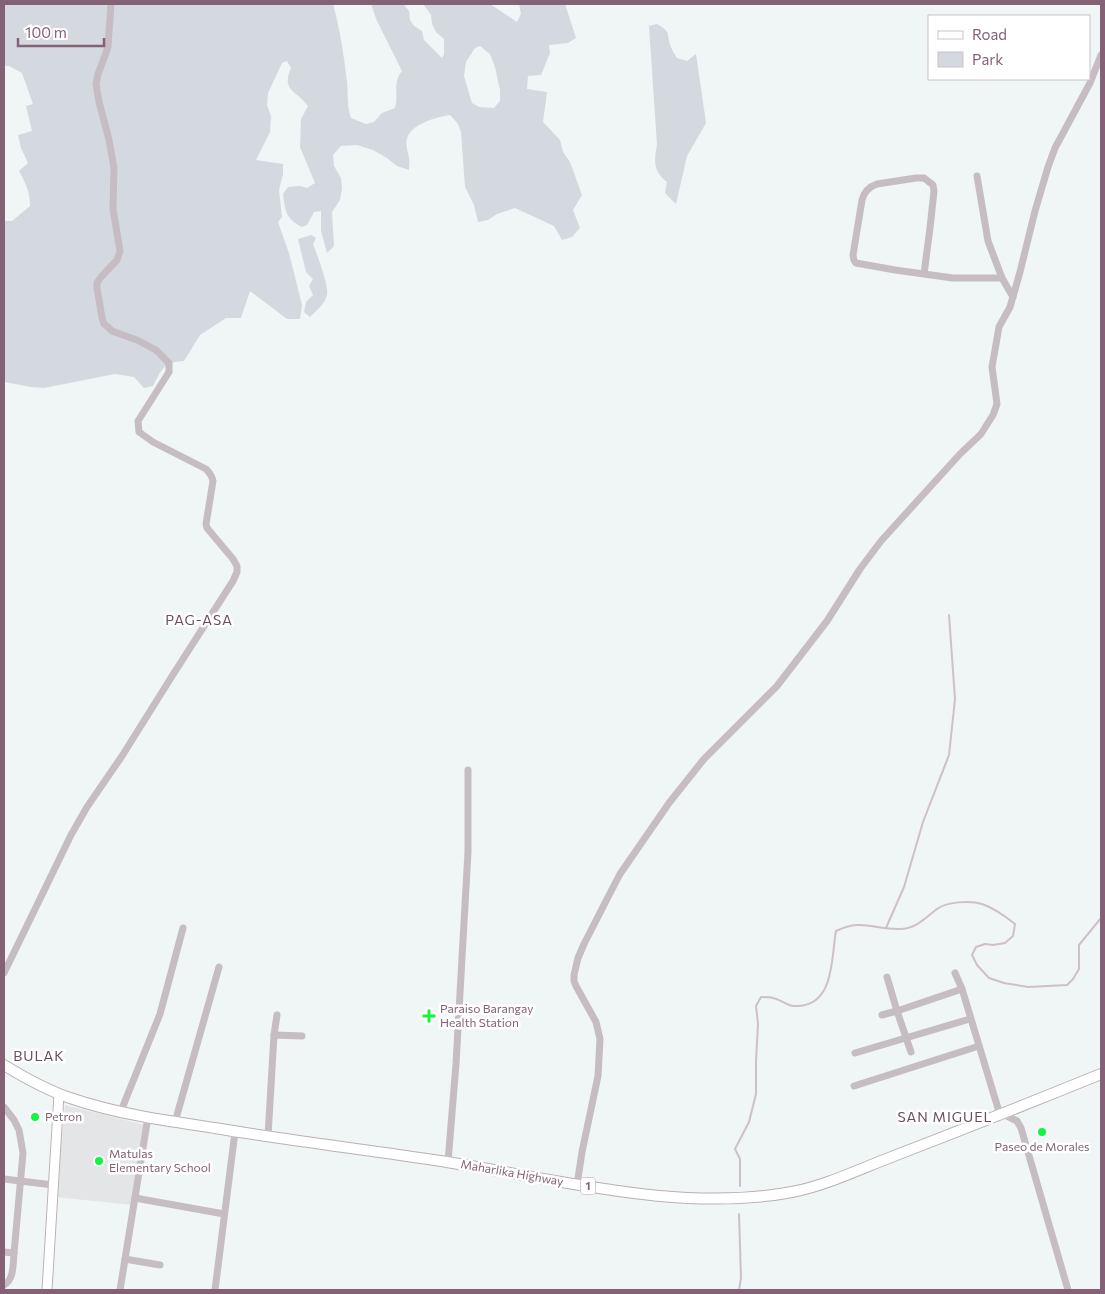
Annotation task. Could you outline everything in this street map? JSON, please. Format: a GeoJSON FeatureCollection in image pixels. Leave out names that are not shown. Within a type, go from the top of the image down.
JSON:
{"type":"FeatureCollection","features":[{"type":"Feature","properties":{"kind":"highway","name":"Maharlika Highway"},"geometry":{"type":"LineString","coordinates":[[4,1065],[30,1080],[72,1099],[148,1117],[235,1132],[448,1162],[646,1194],[709,1198],[742,1198],[812,1188],[1101,1074]]}},
{"type":"Feature","properties":{"kind":"main road"},"geometry":{"type":"LineString","coordinates":[[47,1290],[59,1094]]}},
{"type":"Feature","properties":{"kind":"street"},"geometry":{"type":"LineString","coordinates":[[4,973],[83,814],[142,725],[238,572],[234,559],[207,528],[206,518],[213,481],[210,473],[206,469],[153,442],[139,432],[138,421],[169,372],[169,363],[156,350],[112,331],[104,324],[102,318],[97,283],[117,260],[120,251],[113,209],[114,168],[96,84],[108,46],[110,4]]}},
{"type":"Feature","properties":{"kind":"street"},"geometry":{"type":"LineString","coordinates":[[577,1184],[598,1076],[600,1039],[596,1022],[574,981],[578,958],[584,944],[620,874],[669,803],[704,759],[766,697],[796,662],[828,621],[860,568],[881,540],[990,422],[996,404],[992,367],[999,327],[1010,307],[1035,211],[1055,148],[1090,83],[1101,55]]}},
{"type":"Feature","properties":{"kind":"street"},"geometry":{"type":"LineString","coordinates":[[977,176],[988,241],[1002,278],[1013,297]]}},
{"type":"Feature","properties":{"kind":"street"},"geometry":{"type":"LineString","coordinates":[[924,274],[934,191],[933,185],[924,178],[916,178],[872,186],[865,192],[862,200],[853,255],[856,263],[924,274],[953,278],[1002,278]]}},
{"type":"Feature","properties":{"kind":"street"},"geometry":{"type":"LineString","coordinates":[[448,1162],[456,1064],[468,852],[468,770]]}},
{"type":"Feature","properties":{"kind":"street"},"geometry":{"type":"LineString","coordinates":[[121,1111],[160,1014],[183,928]]}},
{"type":"Feature","properties":{"kind":"street"},"geometry":{"type":"LineString","coordinates":[[175,1122],[218,967]]}},
{"type":"Feature","properties":{"kind":"street"},"geometry":{"type":"LineString","coordinates":[[955,972],[1001,1114],[1017,1121],[1021,1128],[1068,1290]]}},
{"type":"Feature","properties":{"kind":"street"},"geometry":{"type":"LineString","coordinates":[[887,977],[911,1052]]}},
{"type":"Feature","properties":{"kind":"street"},"geometry":{"type":"LineString","coordinates":[[882,1015],[962,989]]}},
{"type":"Feature","properties":{"kind":"street"},"geometry":{"type":"LineString","coordinates":[[268,1136],[274,1035],[277,1015]]}},
{"type":"Feature","properties":{"kind":"street"},"geometry":{"type":"LineString","coordinates":[[856,1053],[970,1018]]}},
{"type":"Feature","properties":{"kind":"street"},"geometry":{"type":"LineString","coordinates":[[274,1035],[302,1036]]}},
{"type":"Feature","properties":{"kind":"street"},"geometry":{"type":"LineString","coordinates":[[854,1086],[979,1046]]}},
{"type":"Feature","properties":{"kind":"street"},"geometry":{"type":"LineString","coordinates":[[4,1107],[19,1130],[23,1153],[14,1253],[11,1276],[6,1287]]}},
{"type":"Feature","properties":{"kind":"street"},"geometry":{"type":"LineString","coordinates":[[120,1290],[148,1117]]}},
{"type":"Feature","properties":{"kind":"street"},"geometry":{"type":"LineString","coordinates":[[215,1290],[235,1132]]}},
{"type":"Feature","properties":{"kind":"street"},"geometry":{"type":"LineString","coordinates":[[4,1178],[53,1185]]}},
{"type":"Feature","properties":{"kind":"street"},"geometry":{"type":"LineString","coordinates":[[135,1198],[224,1214]]}},
{"type":"Feature","properties":{"kind":"street"},"geometry":{"type":"LineString","coordinates":[[4,1252],[14,1253]]}},
{"type":"Feature","properties":{"kind":"street"},"geometry":{"type":"LineString","coordinates":[[125,1259],[160,1265]]}},
{"type":"Feature","properties":{"kind":"shaded area","name":"Matulas Elementary School"},"geometry":{"type":"Polygon","coordinates":[[[65,1105],[145,1125],[132,1205],[56,1197],[65,1105]]]}},
{"type":"Feature","properties":{"kind":"green space"},"geometry":{"type":"Polygon","coordinates":[[[4,4],[333,4],[343,52],[351,118],[366,124],[374,122],[382,113],[395,108],[396,84],[402,71],[377,21],[371,4],[403,4],[409,11],[410,20],[414,26],[422,31],[424,40],[442,58],[444,54],[444,39],[436,32],[432,24],[431,15],[423,4],[490,4],[517,22],[521,14],[519,4],[565,4],[576,38],[568,43],[549,45],[550,53],[541,75],[528,76],[527,89],[547,92],[543,122],[560,140],[563,152],[570,162],[582,195],[573,210],[580,228],[572,237],[562,240],[554,226],[515,208],[497,214],[488,220],[478,222],[474,205],[465,187],[461,132],[458,124],[450,115],[438,117],[418,125],[409,134],[406,144],[409,170],[397,166],[373,150],[357,145],[341,146],[333,155],[334,166],[341,178],[342,189],[340,200],[332,212],[334,246],[327,253],[321,231],[321,211],[314,212],[307,225],[302,227],[289,218],[285,205],[283,194],[288,187],[300,186],[307,188],[315,183],[300,147],[301,119],[308,106],[289,86],[288,76],[291,68],[287,61],[282,63],[268,93],[267,105],[271,116],[270,132],[256,160],[283,164],[283,174],[279,190],[282,217],[278,222],[289,253],[302,305],[300,319],[287,319],[250,291],[241,318],[226,318],[200,335],[184,361],[167,365],[153,386],[144,388],[134,377],[115,374],[44,388],[4,382],[4,221],[12,221],[30,206],[27,188],[19,171],[28,163],[21,148],[18,135],[32,131],[26,106],[33,104],[22,73],[9,66],[4,66],[4,4]],[[480,46],[475,48],[466,62],[464,76],[472,103],[479,107],[494,108],[500,101],[500,90],[490,54],[480,46]]]}},
{"type":"Feature","properties":{"kind":"green space"},"geometry":{"type":"Polygon","coordinates":[[[657,24],[667,31],[671,48],[677,58],[687,61],[696,54],[706,123],[687,156],[676,204],[665,193],[667,182],[657,170],[655,156],[657,145],[649,26],[657,24]]]}},
{"type":"Feature","properties":{"kind":"green space"},"geometry":{"type":"Polygon","coordinates":[[[311,235],[316,238],[313,244],[326,284],[327,295],[320,307],[310,317],[304,312],[306,302],[313,295],[309,286],[313,279],[306,272],[298,239],[311,235]]]}},
{"type":"Feature","properties":{"kind":"waterway"},"geometry":{"type":"LineString","coordinates":[[886,928],[904,887],[923,822],[949,755],[955,699],[949,615]]}},
{"type":"Feature","properties":{"kind":"waterway"},"geometry":{"type":"LineString","coordinates":[[740,1186],[740,1159],[735,1149],[749,1122],[756,1094],[758,1024],[756,1006],[761,997],[769,997],[794,1006],[807,1004],[817,999],[824,990],[828,979],[836,931],[853,925],[906,929],[916,925],[937,909],[952,903],[982,904],[999,912],[1015,924],[1013,936],[1005,943],[985,944],[976,947],[972,955],[977,965],[989,978],[1028,987],[1067,985],[1079,969],[1079,945],[1101,918]]}},
{"type":"Feature","properties":{"kind":"waterway"},"geometry":{"type":"LineString","coordinates":[[739,1214],[741,1278],[739,1290]]}},
{"type":"Feature","properties":{"kind":"place","name":"Paraiso Barangay Health Station"},"geometry":{"type":"Point","coordinates":[429,1016]}},
{"type":"Feature","properties":{"kind":"place","name":"Petron"},"geometry":{"type":"Point","coordinates":[35,1117]}},
{"type":"Feature","properties":{"kind":"place","name":"Paseo de Morales"},"geometry":{"type":"Point","coordinates":[1042,1132]}},
{"type":"Feature","properties":{"kind":"place","name":"Matulas Elementary School"},"geometry":{"type":"Point","coordinates":[99,1161]}},
{"type":"Feature","properties":{"kind":"district","name":"PAG-ASA"},"geometry":{"type":"Point","coordinates":[199,620]}},
{"type":"Feature","properties":{"kind":"district","name":"BULAK"},"geometry":{"type":"Point","coordinates":[39,1056]}},
{"type":"Feature","properties":{"kind":"district","name":"SAN MIGUEL"},"geometry":{"type":"Point","coordinates":[945,1117]}}]}
